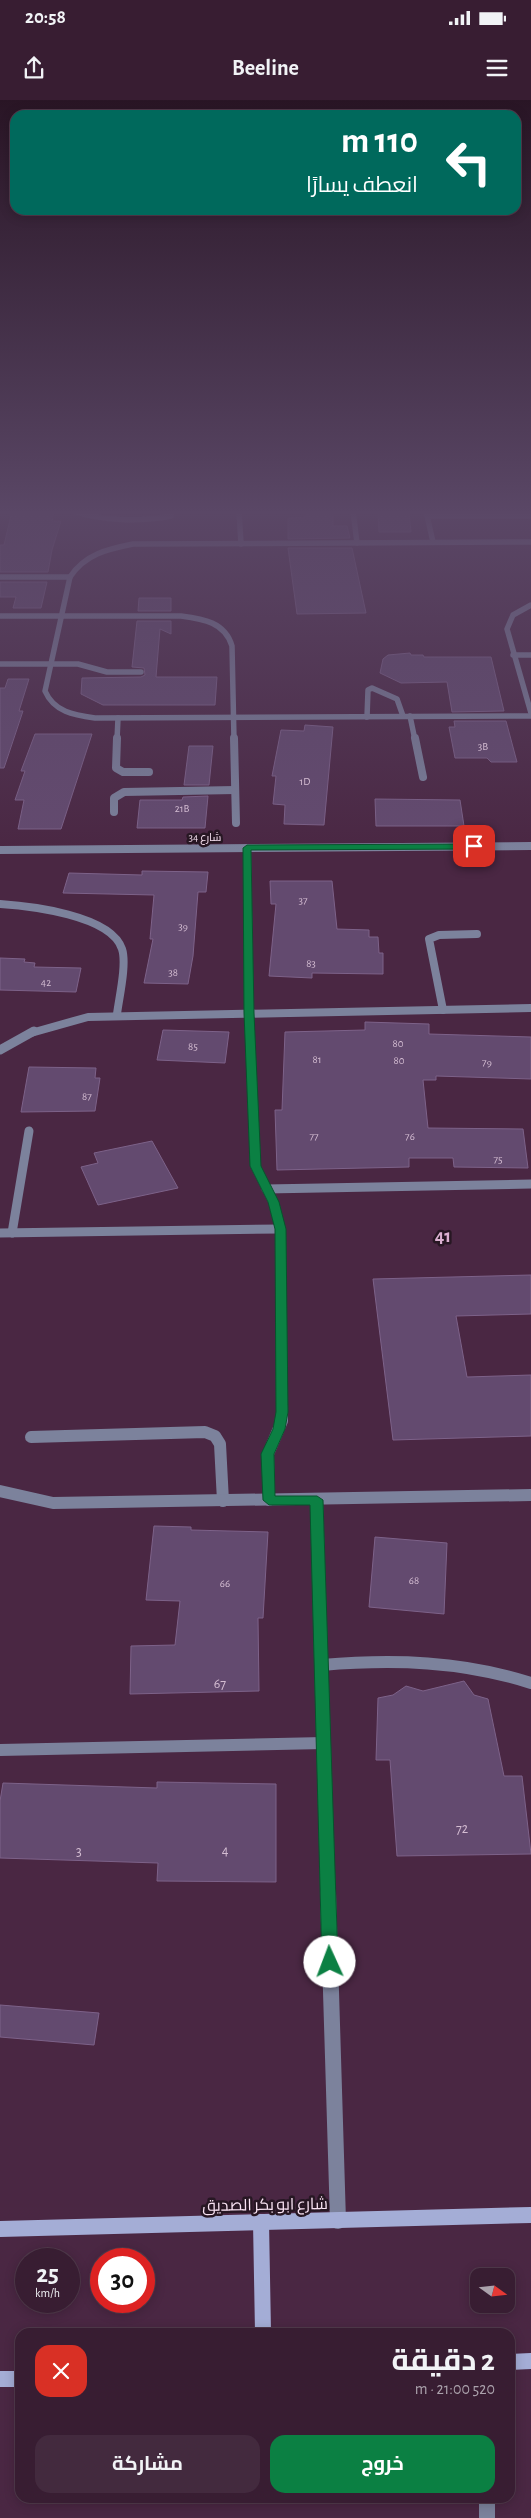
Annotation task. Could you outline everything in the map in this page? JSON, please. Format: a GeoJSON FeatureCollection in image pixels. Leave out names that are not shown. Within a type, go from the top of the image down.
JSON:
{"type":"FeatureCollection","features":[{"type":"Feature","properties":{"kind":"main road","name":"شارع ابو بكر الصديق"},"geometry":{"type":"LineString","coordinates":[[0,2229],[531,2215]]}},
{"type":"Feature","properties":{"kind":"main road"},"geometry":{"type":"LineString","coordinates":[[261,2222],[263,2328]]}},
{"type":"Feature","properties":{"kind":"main road"},"geometry":{"type":"LineString","coordinates":[[515,2362],[531,2361]]}},
{"type":"Feature","properties":{"kind":"main road"},"geometry":{"type":"LineString","coordinates":[[0,2379],[15,2378]]}},
{"type":"Feature","properties":{"kind":"street"},"geometry":{"type":"LineString","coordinates":[[60,624],[45,691],[47,700],[58,708],[74,715],[96,718],[531,715],[529,698],[513,655],[508,624]]}},
{"type":"Feature","properties":{"kind":"street"},"geometry":{"type":"LineString","coordinates":[[212,624],[224,630],[230,636],[232,646],[236,823]]}},
{"type":"Feature","properties":{"kind":"street"},"geometry":{"type":"LineString","coordinates":[[513,655],[531,655]]}},
{"type":"Feature","properties":{"kind":"street"},"geometry":{"type":"LineString","coordinates":[[0,664],[78,664],[107,672],[141,672]]}},
{"type":"Feature","properties":{"kind":"street"},"geometry":{"type":"LineString","coordinates":[[367,717],[368,690],[372,688],[397,699],[406,716],[423,777]]}},
{"type":"Feature","properties":{"kind":"street"},"geometry":{"type":"LineString","coordinates":[[118,718],[116,768],[123,772],[149,772]]}},
{"type":"Feature","properties":{"kind":"street"},"geometry":{"type":"LineString","coordinates":[[114,812],[114,798],[124,792],[236,790]]}},
{"type":"Feature","properties":{"kind":"street","name":"شارع 34"},"geometry":{"type":"LineString","coordinates":[[0,850],[531,846]]}},
{"type":"Feature","properties":{"kind":"street"},"geometry":{"type":"LineString","coordinates":[[247,848],[249,1013],[255,1166],[278,1214],[280,1229],[282,1412],[279,1429],[268,1454],[269,1500]]}},
{"type":"Feature","properties":{"kind":"street"},"geometry":{"type":"LineString","coordinates":[[0,904],[52,910],[86,922],[114,938],[122,949],[117,1014]]}},
{"type":"Feature","properties":{"kind":"street"},"geometry":{"type":"LineString","coordinates":[[443,1010],[429,939],[438,934],[478,934]]}},
{"type":"Feature","properties":{"kind":"street"},"geometry":{"type":"LineString","coordinates":[[0,1050],[36,1030],[61,1022],[117,1014],[531,1008]]}},
{"type":"Feature","properties":{"kind":"street"},"geometry":{"type":"LineString","coordinates":[[12,1233],[29,1131]]}},
{"type":"Feature","properties":{"kind":"street"},"geometry":{"type":"LineString","coordinates":[[266,1189],[531,1184]]}},
{"type":"Feature","properties":{"kind":"street"},"geometry":{"type":"LineString","coordinates":[[0,1233],[280,1229]]}},
{"type":"Feature","properties":{"kind":"street"},"geometry":{"type":"LineString","coordinates":[[31,1437],[205,1432],[215,1436],[220,1444],[223,1501]]}},
{"type":"Feature","properties":{"kind":"street"},"geometry":{"type":"LineString","coordinates":[[0,1491],[53,1503],[531,1495]]}},
{"type":"Feature","properties":{"kind":"street"},"geometry":{"type":"LineString","coordinates":[[317,1500],[338,2221]]}},
{"type":"Feature","properties":{"kind":"street"},"geometry":{"type":"LineString","coordinates":[[322,1665],[370,1660],[421,1661],[472,1668],[531,1683]]}},
{"type":"Feature","properties":{"kind":"street"},"geometry":{"type":"LineString","coordinates":[[0,1750],[324,1743]]}},
{"type":"Feature","properties":{"kind":"street"},"geometry":{"type":"LineString","coordinates":[[487,2503],[487,2518]]}},
{"type":"Feature","properties":{"kind":"building"},"geometry":{"type":"Polygon","coordinates":[[[137,624],[171,624],[171,634],[160,629],[156,677],[217,677],[215,705],[103,705],[81,694],[82,678],[141,677],[145,675],[144,668],[132,667],[137,624]]]}},
{"type":"Feature","properties":{"kind":"building"},"geometry":{"type":"Polygon","coordinates":[[[410,653],[411,655],[423,655],[424,657],[491,657],[504,711],[452,712],[447,682],[401,683],[380,673],[383,659],[388,655],[410,653]]]}},
{"type":"Feature","properties":{"kind":"building"},"geometry":{"type":"Polygon","coordinates":[[[8,679],[29,679],[19,711],[23,711],[4,768],[0,768],[0,688],[5,688],[8,679]]]}},
{"type":"Feature","properties":{"kind":"building"},"geometry":{"type":"Polygon","coordinates":[[[454,721],[506,721],[517,762],[491,762],[487,758],[455,758],[449,727],[455,727],[454,721]]]}},
{"type":"Feature","properties":{"kind":"building"},"geometry":{"type":"Polygon","coordinates":[[[305,725],[333,727],[324,825],[284,824],[285,805],[273,804],[276,776],[272,776],[281,730],[304,731],[305,725]]]}},
{"type":"Feature","properties":{"kind":"building"},"geometry":{"type":"Polygon","coordinates":[[[35,734],[92,734],[61,829],[18,829],[24,800],[15,800],[25,771],[21,771],[35,734]]]}},
{"type":"Feature","properties":{"kind":"building"},"geometry":{"type":"Polygon","coordinates":[[[189,746],[213,746],[209,785],[184,785],[189,746]]]}},
{"type":"Feature","properties":{"kind":"building"},"geometry":{"type":"Polygon","coordinates":[[[208,796],[205,828],[137,828],[140,800],[182,800],[183,797],[208,796]]]}},
{"type":"Feature","properties":{"kind":"building"},"geometry":{"type":"Polygon","coordinates":[[[375,799],[460,800],[464,826],[376,826],[375,799]]]}},
{"type":"Feature","properties":{"kind":"building"},"geometry":{"type":"Polygon","coordinates":[[[142,871],[208,872],[206,892],[198,892],[193,956],[188,984],[144,983],[153,939],[150,939],[154,895],[63,893],[69,873],[142,875],[142,871]]]}},
{"type":"Feature","properties":{"kind":"building"},"geometry":{"type":"Polygon","coordinates":[[[270,881],[332,881],[337,929],[369,930],[369,937],[378,937],[379,953],[383,953],[383,974],[312,973],[312,978],[269,976],[276,904],[271,904],[270,881]]]}},
{"type":"Feature","properties":{"kind":"building"},"geometry":{"type":"Polygon","coordinates":[[[0,958],[25,959],[24,962],[35,963],[34,967],[81,968],[76,992],[0,990],[0,958]]]}},
{"type":"Feature","properties":{"kind":"building"},"geometry":{"type":"Polygon","coordinates":[[[365,1022],[429,1024],[429,1034],[531,1037],[531,1079],[436,1076],[436,1080],[423,1080],[428,1128],[523,1129],[528,1168],[454,1167],[453,1158],[409,1158],[409,1167],[277,1170],[275,1110],[282,1110],[285,1032],[365,1030],[365,1022]]]}},
{"type":"Feature","properties":{"kind":"building"},"geometry":{"type":"Polygon","coordinates":[[[163,1030],[229,1032],[225,1063],[157,1060],[163,1030]]]}},
{"type":"Feature","properties":{"kind":"building"},"geometry":{"type":"Polygon","coordinates":[[[29,1067],[96,1068],[95,1078],[100,1078],[95,1111],[21,1112],[29,1067]]]}},
{"type":"Feature","properties":{"kind":"building"},"geometry":{"type":"Polygon","coordinates":[[[152,1141],[178,1188],[98,1205],[81,1167],[98,1163],[94,1153],[152,1141]]]}},
{"type":"Feature","properties":{"kind":"building"},"geometry":{"type":"Polygon","coordinates":[[[531,1275],[531,1314],[456,1316],[467,1377],[531,1375],[531,1436],[393,1440],[373,1279],[531,1275]]]}},
{"type":"Feature","properties":{"kind":"building"},"geometry":{"type":"Polygon","coordinates":[[[154,1526],[191,1527],[191,1530],[268,1532],[263,1618],[258,1618],[259,1691],[130,1694],[131,1646],[175,1645],[180,1601],[146,1600],[154,1526]]]}},
{"type":"Feature","properties":{"kind":"building"},"geometry":{"type":"Polygon","coordinates":[[[375,1537],[447,1543],[444,1614],[369,1607],[375,1537]]]}},
{"type":"Feature","properties":{"kind":"building"},"geometry":{"type":"Polygon","coordinates":[[[464,1681],[474,1695],[488,1699],[504,1776],[522,1776],[531,1854],[397,1856],[390,1760],[376,1760],[378,1698],[393,1695],[406,1686],[423,1691],[464,1681]]]}},
{"type":"Feature","properties":{"kind":"building"},"geometry":{"type":"Polygon","coordinates":[[[157,1782],[276,1784],[276,1882],[157,1881],[158,1863],[0,1858],[0,1801],[3,1783],[157,1788],[157,1782]]]}},
{"type":"Feature","properties":{"kind":"building"},"geometry":{"type":"Polygon","coordinates":[[[0,2005],[99,2013],[94,2045],[0,2037],[0,2005]]]}},
{"type":"Feature","properties":{"kind":"district","name":"41"},"geometry":{"type":"Point","coordinates":[443,1235]}},
{"type":"Feature","properties":{"kind":"route"},"geometry":{"type":"LineString","coordinates":[[330,1962],[317,1500],[269,1500],[268,1454],[282,1421],[280,1229],[278,1214],[255,1166],[249,1013],[247,848],[474,846]]}}]}
